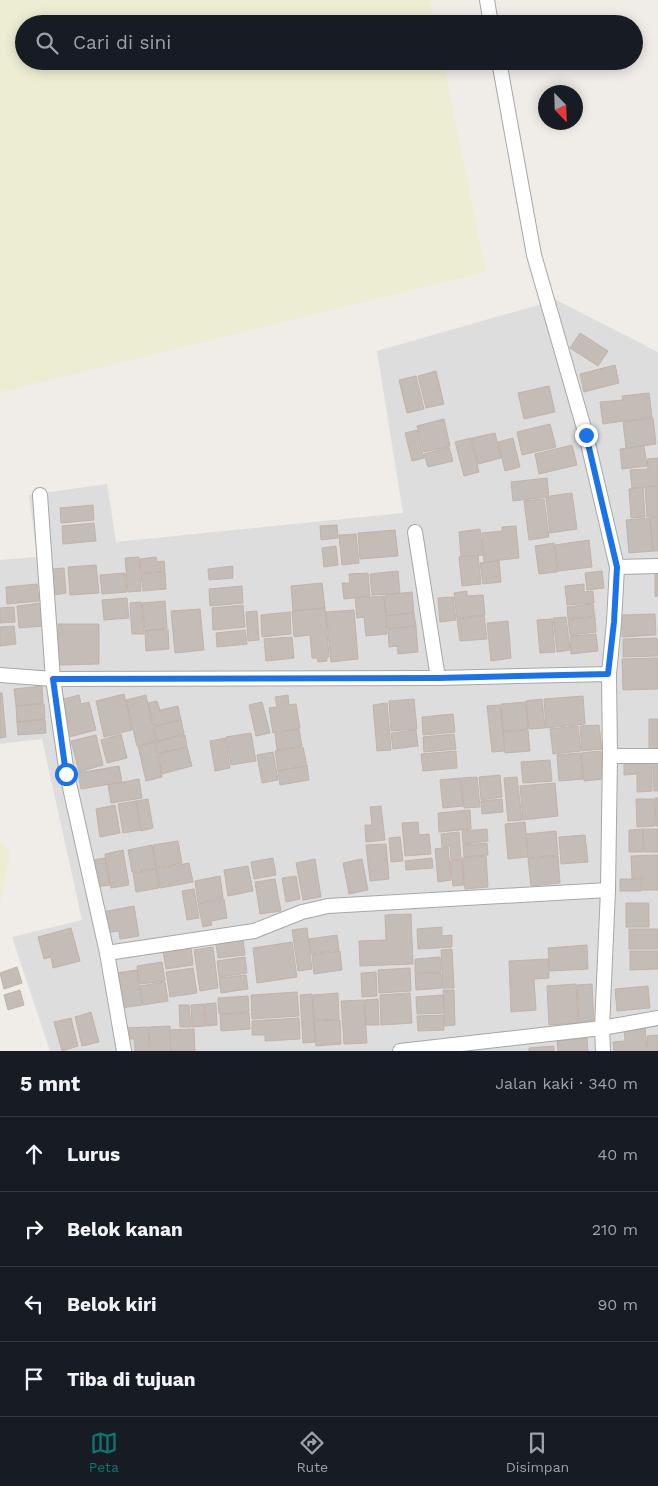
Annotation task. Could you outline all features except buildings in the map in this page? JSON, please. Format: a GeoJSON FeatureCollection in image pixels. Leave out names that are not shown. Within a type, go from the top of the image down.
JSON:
{"type":"FeatureCollection","features":[{"type":"Feature","properties":{"kind":"street"},"geometry":{"type":"LineString","coordinates":[[487,0],[490,15]]}},
{"type":"Feature","properties":{"kind":"street"},"geometry":{"type":"LineString","coordinates":[[501,70],[534,255],[586,435],[617,567],[614,622],[608,674],[610,756],[608,890],[602,1028],[603,1051]]}},
{"type":"Feature","properties":{"kind":"street"},"geometry":{"type":"LineString","coordinates":[[40,495],[53,679],[66,774],[107,953],[124,1051]]}},
{"type":"Feature","properties":{"kind":"street"},"geometry":{"type":"LineString","coordinates":[[415,532],[438,678]]}},
{"type":"Feature","properties":{"kind":"street"},"geometry":{"type":"LineString","coordinates":[[617,567],[658,566]]}},
{"type":"Feature","properties":{"kind":"street"},"geometry":{"type":"LineString","coordinates":[[0,675],[53,679],[438,678],[608,674]]}},
{"type":"Feature","properties":{"kind":"street"},"geometry":{"type":"LineString","coordinates":[[610,756],[658,756]]}},
{"type":"Feature","properties":{"kind":"street"},"geometry":{"type":"LineString","coordinates":[[107,953],[254,931],[302,912],[328,906],[608,890]]}},
{"type":"Feature","properties":{"kind":"street"},"geometry":{"type":"LineString","coordinates":[[400,1051],[602,1028],[658,1018]]}},
{"type":"Feature","properties":{"kind":"shaded area"},"geometry":{"type":"Polygon","coordinates":[[[556,300],[658,352],[658,1051],[50,1051],[12,937],[82,920],[42,739],[0,744],[0,560],[37,557],[29,495],[107,484],[116,542],[403,513],[377,351],[556,300]]]}},
{"type":"Feature","properties":{"kind":"green space"},"geometry":{"type":"Polygon","coordinates":[[[0,0],[430,0],[433,15],[15,15],[15,70],[445,70],[486,272],[0,392],[0,0]]]}},
{"type":"Feature","properties":{"kind":"green space"},"geometry":{"type":"Polygon","coordinates":[[[0,841],[10,853],[0,905],[0,841]]]}},
{"type":"Feature","properties":{"kind":"route"},"geometry":{"type":"LineString","coordinates":[[66,774],[53,679],[438,678],[608,674],[614,622],[617,567],[586,435]]}}]}
